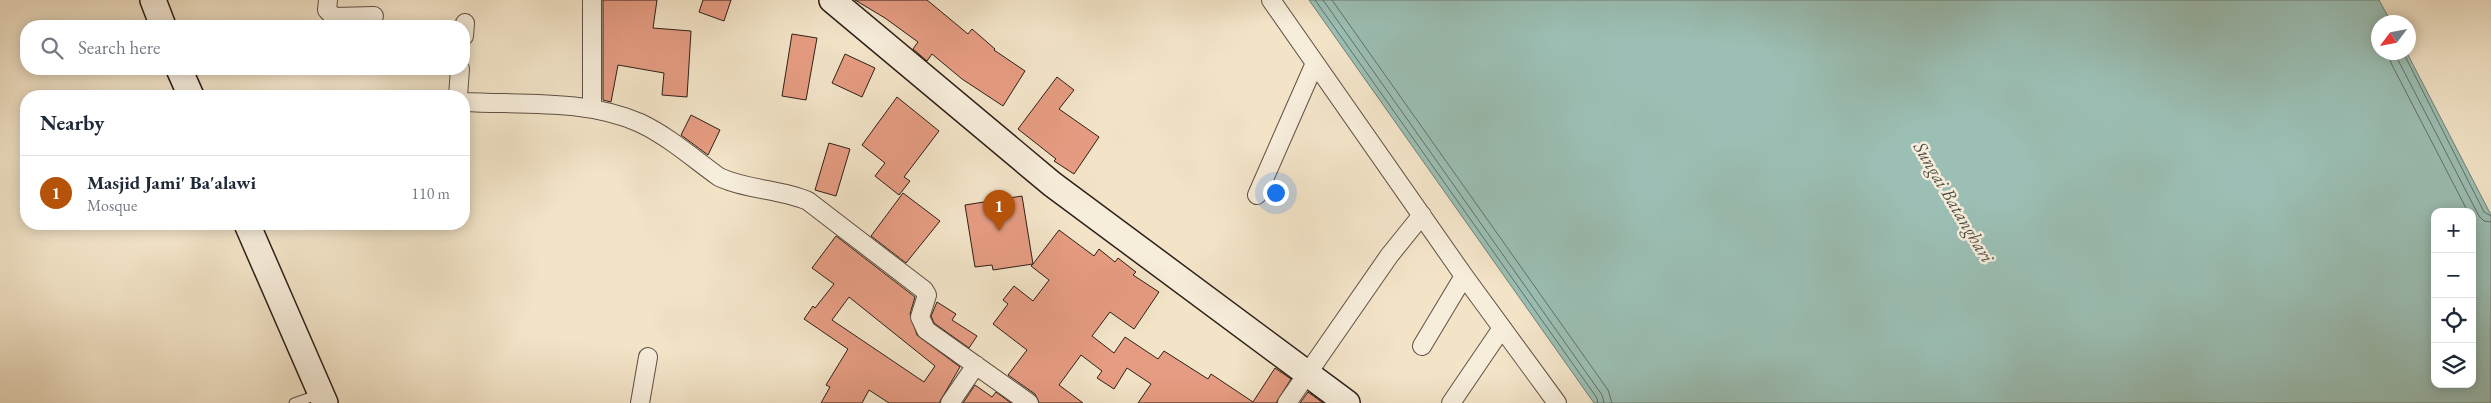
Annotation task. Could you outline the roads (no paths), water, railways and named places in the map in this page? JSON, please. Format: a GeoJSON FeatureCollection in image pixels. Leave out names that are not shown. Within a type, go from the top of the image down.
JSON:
{"type":"FeatureCollection","features":[{"type":"Feature","properties":{"kind":"street"},"geometry":{"type":"LineString","coordinates":[[154,0],[161,20]]}},
{"type":"Feature","properties":{"kind":"street"},"geometry":{"type":"LineString","coordinates":[[328,0],[327,10],[334,17],[374,16]]}},
{"type":"Feature","properties":{"kind":"street"},"geometry":{"type":"LineString","coordinates":[[592,0],[592,108]]}},
{"type":"Feature","properties":{"kind":"street"},"geometry":{"type":"LineString","coordinates":[[832,0],[1052,184],[1347,403]]}},
{"type":"Feature","properties":{"kind":"street"},"geometry":{"type":"LineString","coordinates":[[1271,0],[1464,276],[1558,403]]}},
{"type":"Feature","properties":{"kind":"street"},"geometry":{"type":"LineString","coordinates":[[1257,195],[1315,63]]}},
{"type":"Feature","properties":{"kind":"street"},"geometry":{"type":"LineString","coordinates":[[182,75],[188,90]]}},
{"type":"Feature","properties":{"kind":"street"},"geometry":{"type":"LineString","coordinates":[[458,90],[460,75]]}},
{"type":"Feature","properties":{"kind":"street"},"geometry":{"type":"LineString","coordinates":[[470,102],[592,108],[642,124],[729,182],[794,194],[820,209],[918,284],[927,295],[920,317],[926,330],[1029,403]]}},
{"type":"Feature","properties":{"kind":"street"},"geometry":{"type":"LineString","coordinates":[[1287,403],[1390,256],[1422,215]]}},
{"type":"Feature","properties":{"kind":"street"},"geometry":{"type":"LineString","coordinates":[[249,230],[323,398]]}},
{"type":"Feature","properties":{"kind":"street"},"geometry":{"type":"LineString","coordinates":[[1422,346],[1464,276]]}},
{"type":"Feature","properties":{"kind":"street"},"geometry":{"type":"LineString","coordinates":[[1451,403],[1502,328]]}},
{"type":"Feature","properties":{"kind":"street"},"geometry":{"type":"LineString","coordinates":[[640,403],[648,357]]}},
{"type":"Feature","properties":{"kind":"street"},"geometry":{"type":"LineString","coordinates":[[950,403],[976,365]]}},
{"type":"Feature","properties":{"kind":"lane"},"geometry":{"type":"LineString","coordinates":[[294,403],[323,398]]}},
{"type":"Feature","properties":{"kind":"water","name":"Sungai Batanghari"},"geometry":{"type":"Polygon","coordinates":[[[1309,0],[2379,0],[2387,15],[2371,15],[2371,60],[2411,60],[2491,215],[2491,403],[1594,403],[1309,0]]]}},
{"type":"Feature","properties":{"kind":"place","name":"Masjid Jami' Ba'alawi"},"geometry":{"type":"Point","coordinates":[999,231]}}]}
